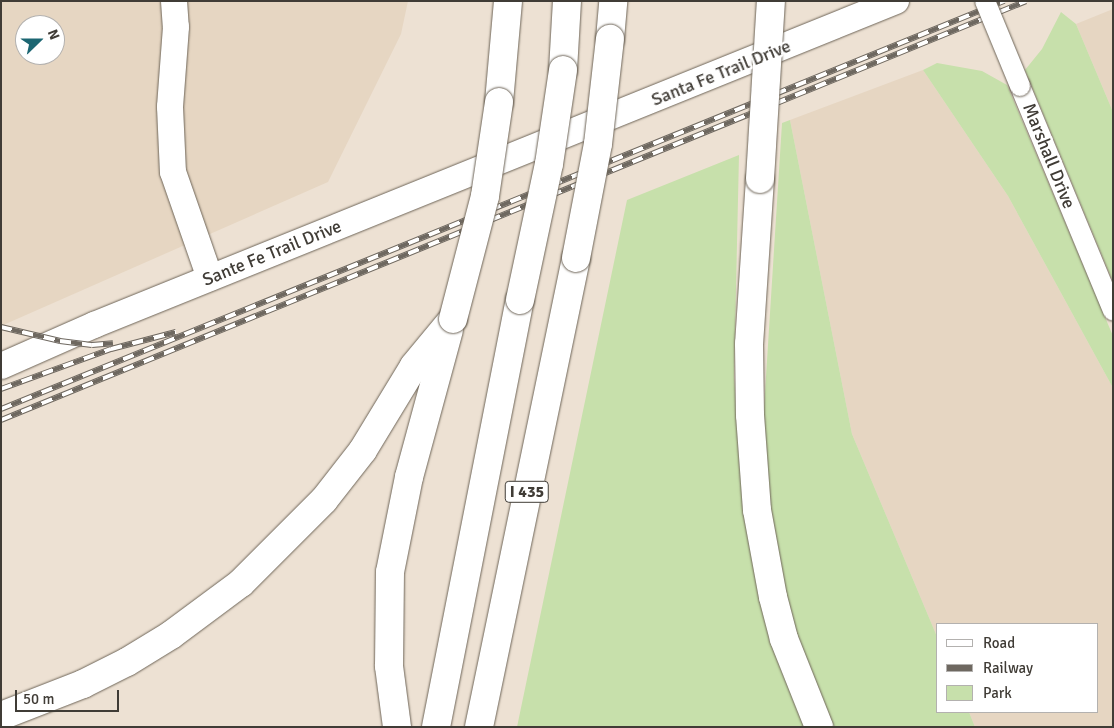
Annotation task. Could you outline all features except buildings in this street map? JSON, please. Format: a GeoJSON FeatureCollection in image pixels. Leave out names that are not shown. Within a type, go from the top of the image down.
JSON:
{"type":"FeatureCollection","features":[{"type":"Feature","properties":{"kind":"highway"},"geometry":{"type":"LineString","coordinates":[[397,727],[389,666],[390,572],[409,477],[485,196],[499,102],[508,1]]}},
{"type":"Feature","properties":{"kind":"highway","name":"I 435"},"geometry":{"type":"LineString","coordinates":[[436,727],[520,300],[549,164],[563,70],[567,1]]}},
{"type":"Feature","properties":{"kind":"highway","name":"I 435"},"geometry":{"type":"LineString","coordinates":[[479,727],[598,144],[613,1]]}},
{"type":"Feature","properties":{"kind":"highway"},"geometry":{"type":"LineString","coordinates":[[771,1],[749,344],[750,424],[757,510],[773,597],[784,639],[819,727]]}},
{"type":"Feature","properties":{"kind":"highway"},"geometry":{"type":"LineString","coordinates":[[1,716],[82,684],[127,662],[171,635],[240,583],[324,500],[363,450],[414,366],[453,319]]}},
{"type":"Feature","properties":{"kind":"main road"},"geometry":{"type":"LineString","coordinates":[[174,1],[176,27],[170,107],[173,172],[210,278]]}},
{"type":"Feature","properties":{"kind":"main road","name":"Santa Fe Trail Drive"},"geometry":{"type":"LineString","coordinates":[[545,144],[896,1]]}},
{"type":"Feature","properties":{"kind":"main road","name":"Sante Fe Trail Drive"},"geometry":{"type":"LineString","coordinates":[[1,366],[210,278],[545,144]]}},
{"type":"Feature","properties":{"kind":"street","name":"Marshall Drive"},"geometry":{"type":"LineString","coordinates":[[985,1],[1113,312]]}},
{"type":"Feature","properties":{"kind":"shaded area"},"geometry":{"type":"Polygon","coordinates":[[[1,1],[408,1],[401,34],[328,182],[1,326],[1,1]]]}},
{"type":"Feature","properties":{"kind":"shaded area"},"geometry":{"type":"Polygon","coordinates":[[[1113,9],[1113,112],[1076,24],[1113,9]]]}},
{"type":"Feature","properties":{"kind":"shaded area"},"geometry":{"type":"Polygon","coordinates":[[[923,70],[1008,196],[1113,388],[1113,727],[975,727],[969,713],[1099,713],[1099,623],[936,623],[936,634],[852,434],[790,120],[923,70]]]}},
{"type":"Feature","properties":{"kind":"green space"},"geometry":{"type":"Polygon","coordinates":[[[1061,12],[1076,24],[1113,112],[1113,282],[1025,70],[1042,49],[1061,12]]]}},
{"type":"Feature","properties":{"kind":"green space"},"geometry":{"type":"Polygon","coordinates":[[[937,63],[982,71],[1007,85],[1113,336],[1113,388],[1008,196],[923,70],[937,63]]]}},
{"type":"Feature","properties":{"kind":"green space"},"geometry":{"type":"Polygon","coordinates":[[[790,120],[852,434],[936,634],[936,713],[969,713],[975,727],[832,727],[794,632],[770,521],[763,424],[782,123],[790,120]]]}},
{"type":"Feature","properties":{"kind":"green space"},"geometry":{"type":"Polygon","coordinates":[[[739,155],[734,377],[744,499],[755,576],[771,637],[806,727],[517,727],[627,200],[739,155]]]}},
{"type":"Feature","properties":{"kind":"railway"},"geometry":{"type":"LineString","coordinates":[[1,409],[1004,1]]}},
{"type":"Feature","properties":{"kind":"railway"},"geometry":{"type":"LineString","coordinates":[[1,420],[1026,1]]}},
{"type":"Feature","properties":{"kind":"railway"},"geometry":{"type":"LineString","coordinates":[[1,327],[60,341],[92,345],[113,343]]}},
{"type":"Feature","properties":{"kind":"railway"},"geometry":{"type":"LineString","coordinates":[[1,389],[111,349],[176,332]]}}]}
